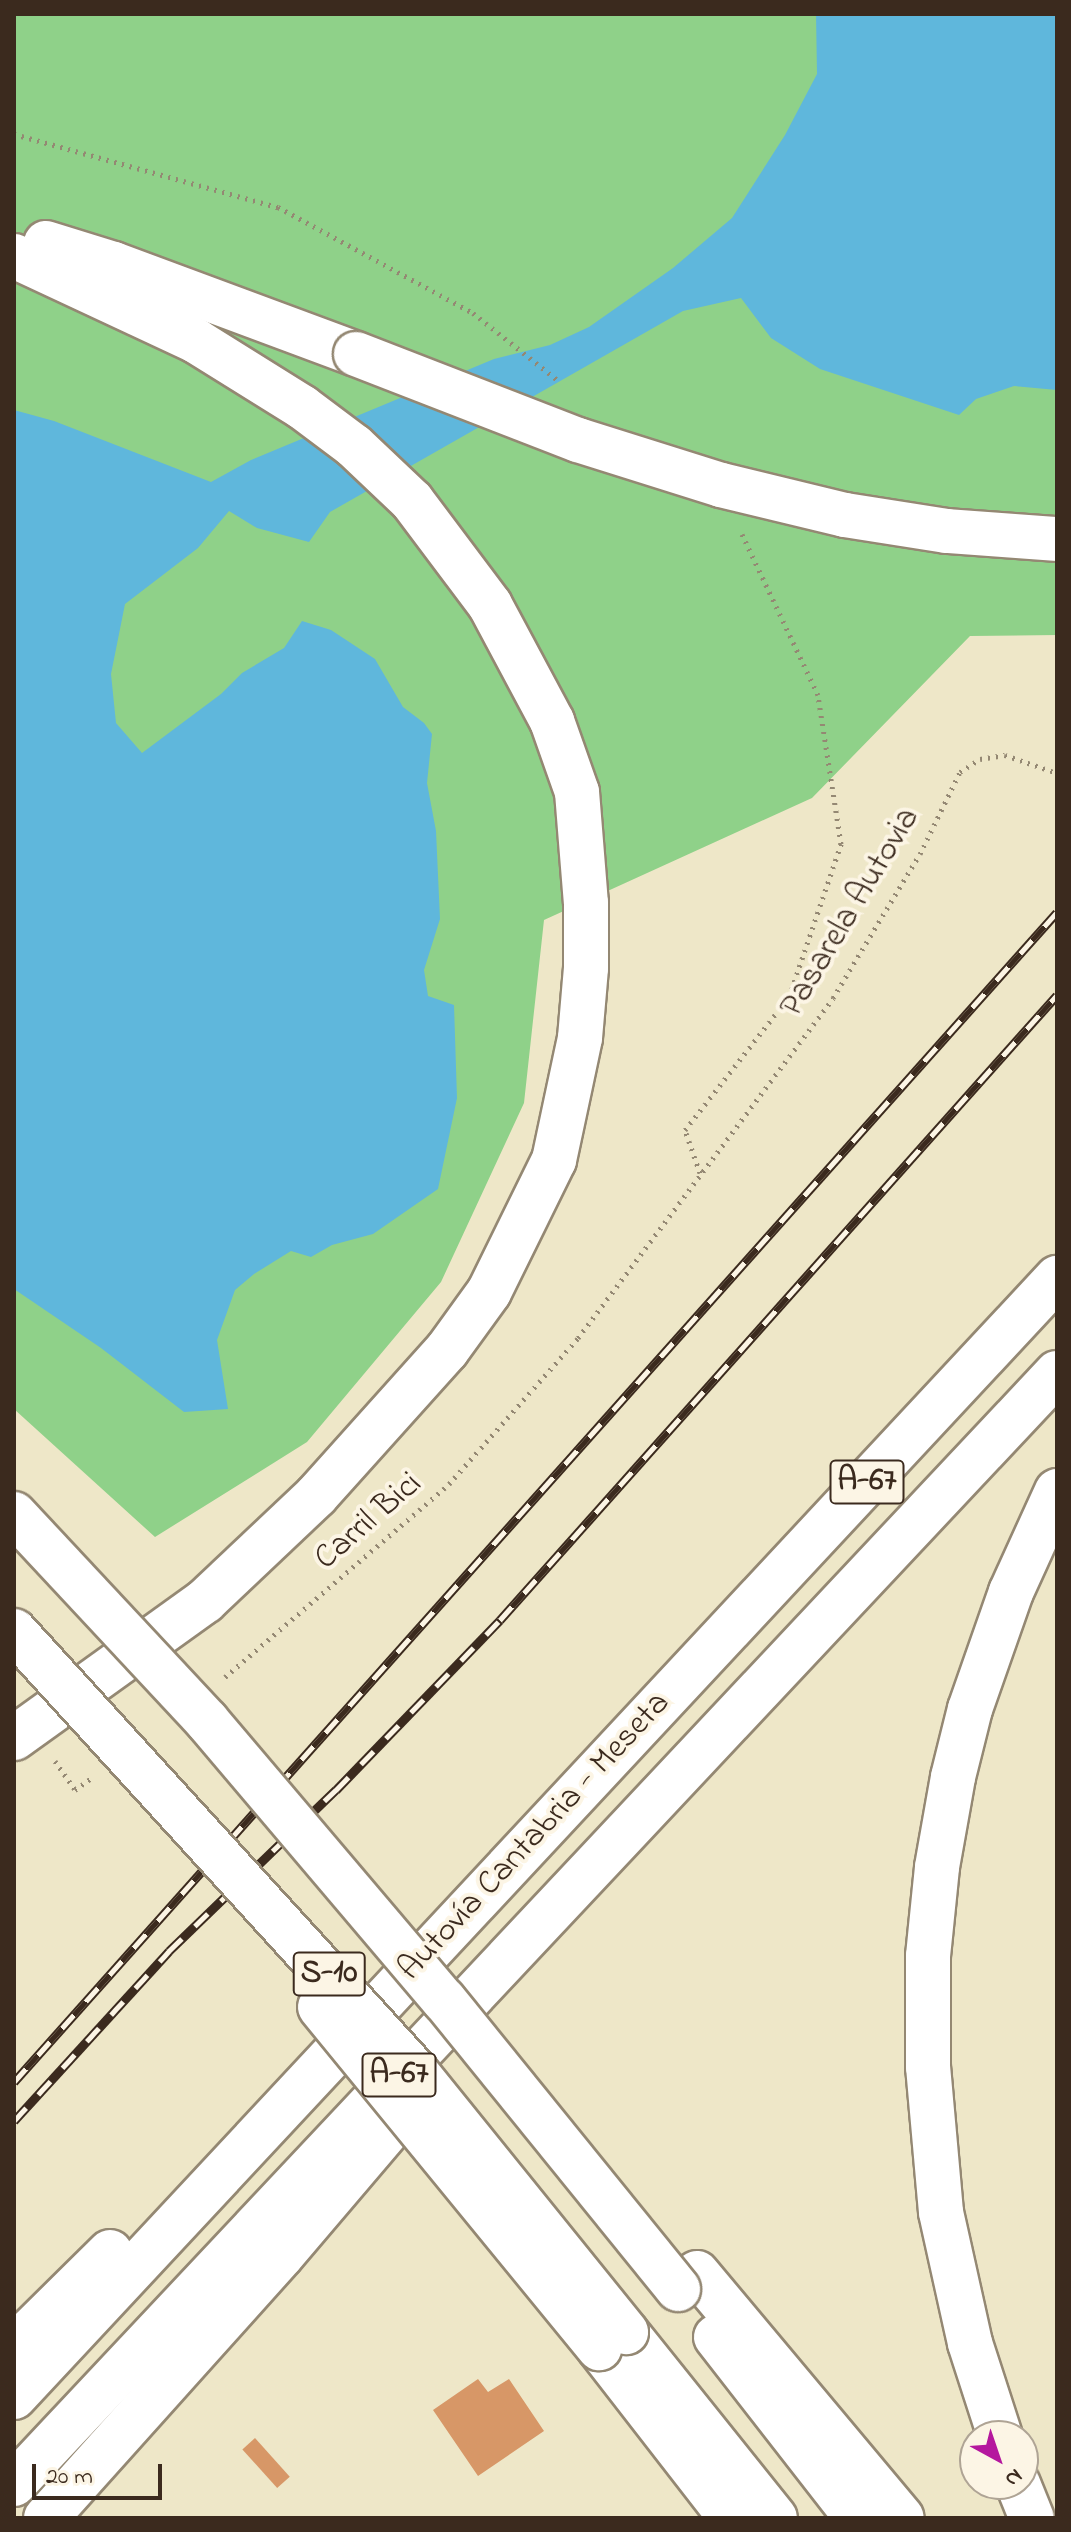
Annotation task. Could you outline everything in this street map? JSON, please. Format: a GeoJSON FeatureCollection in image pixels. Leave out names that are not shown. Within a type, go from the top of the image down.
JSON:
{"type":"FeatureCollection","features":[{"type":"Feature","properties":{"kind":"highway"},"geometry":{"type":"LineString","coordinates":[[14,235],[114,264],[578,440],[721,485],[845,515],[947,531],[1057,539]]}},
{"type":"Feature","properties":{"kind":"highway"},"geometry":{"type":"LineString","coordinates":[[14,256],[196,341],[302,407],[354,446],[412,501],[490,605],[552,721],[577,792],[585,854],[586,968],[580,1038],[554,1160],[489,1292],[447,1350],[316,1496],[205,1601],[22,1732]]}},
{"type":"Feature","properties":{"kind":"highway","name":"Autovía Cantabria - Meseta"},"geometry":{"type":"LineString","coordinates":[[14,2397],[1057,1278]]}},
{"type":"Feature","properties":{"kind":"highway","name":"Autovía Cantabria - Meseta"},"geometry":{"type":"LineString","coordinates":[[14,2484],[1057,1373]]}},
{"type":"Feature","properties":{"kind":"highway"},"geometry":{"type":"LineString","coordinates":[[995,2420],[970,2343],[941,2212],[929,2081],[928,1956],[937,1867],[953,1777],[970,1709],[1011,1592],[1057,1491]]}},
{"type":"Feature","properties":{"kind":"highway","name":"S-10"},"geometry":{"type":"LineString","coordinates":[[14,1514],[207,1721],[688,2281]]}},
{"type":"Feature","properties":{"kind":"highway","name":"S-10"},"geometry":{"type":"LineString","coordinates":[[14,1631],[417,2073],[612,2340],[775,2518]]}},
{"type":"Feature","properties":{"kind":"highway"},"geometry":{"type":"LineString","coordinates":[[14,1639],[240,1909],[612,2340],[731,2518]]}},
{"type":"Feature","properties":{"kind":"highway"},"geometry":{"type":"LineString","coordinates":[[46,2518],[292,2243],[504,1995],[689,1767]]}},
{"type":"Feature","properties":{"kind":"highway"},"geometry":{"type":"LineString","coordinates":[[14,2347],[595,1772]]}},
{"type":"Feature","properties":{"kind":"highway"},"geometry":{"type":"LineString","coordinates":[[688,2281],[857,2518]]}},
{"type":"Feature","properties":{"kind":"highway"},"geometry":{"type":"LineString","coordinates":[[688,2281],[902,2518]]}},
{"type":"Feature","properties":{"kind":"path"},"geometry":{"type":"LineString","coordinates":[[14,134],[278,207],[473,313],[572,392]]}},
{"type":"Feature","properties":{"kind":"path"},"geometry":{"type":"LineString","coordinates":[[700,1173],[685,1130],[789,997],[841,844],[818,695],[738,526]]}},
{"type":"Feature","properties":{"kind":"path","name":"Pasarela Autovia"},"geometry":{"type":"LineString","coordinates":[[712,1157],[833,998],[920,854],[960,772],[980,759],[1005,755],[1057,773]]}},
{"type":"Feature","properties":{"kind":"path","name":"Carril Bici"},"geometry":{"type":"LineString","coordinates":[[219,1681],[449,1484],[578,1338],[712,1157]]}},
{"type":"Feature","properties":{"kind":"path"},"geometry":{"type":"LineString","coordinates":[[22,1732],[75,1790],[99,1772]]}},
{"type":"Feature","properties":{"kind":"green space"},"geometry":{"type":"Polygon","coordinates":[[[14,14],[1057,14],[1057,635],[970,636],[812,798],[544,920],[524,1103],[441,1282],[307,1442],[155,1537],[14,1409],[14,14]]]}},
{"type":"Feature","properties":{"kind":"water"},"geometry":{"type":"Polygon","coordinates":[[[816,14],[1057,14],[1057,390],[1014,386],[976,399],[959,415],[820,369],[771,338],[741,298],[683,311],[330,512],[309,542],[257,528],[229,511],[198,548],[125,604],[111,674],[116,723],[142,753],[221,694],[242,673],[284,648],[302,621],[331,630],[375,659],[403,707],[424,723],[432,734],[427,783],[436,831],[440,919],[424,970],[428,996],[454,1005],[457,1098],[438,1189],[373,1234],[332,1245],[311,1257],[291,1251],[235,1290],[217,1340],[228,1409],[184,1412],[101,1348],[14,1289],[14,410],[54,421],[211,482],[251,460],[494,359],[550,345],[589,327],[673,268],[732,218],[785,135],[817,74],[816,14]]]}},
{"type":"Feature","properties":{"kind":"building"},"geometry":{"type":"Polygon","coordinates":[[[478,2379],[488,2392],[509,2379],[544,2431],[478,2476],[433,2410],[478,2379]]]}},
{"type":"Feature","properties":{"kind":"building"},"geometry":{"type":"Polygon","coordinates":[[[255,2438],[290,2477],[277,2488],[242,2449],[255,2438]]]}},
{"type":"Feature","properties":{"kind":"railway"},"geometry":{"type":"LineString","coordinates":[[14,2082],[1057,912]]}},
{"type":"Feature","properties":{"kind":"railway"},"geometry":{"type":"LineString","coordinates":[[14,2121],[169,1951],[336,1790],[500,1620],[1057,995]]}}]}
